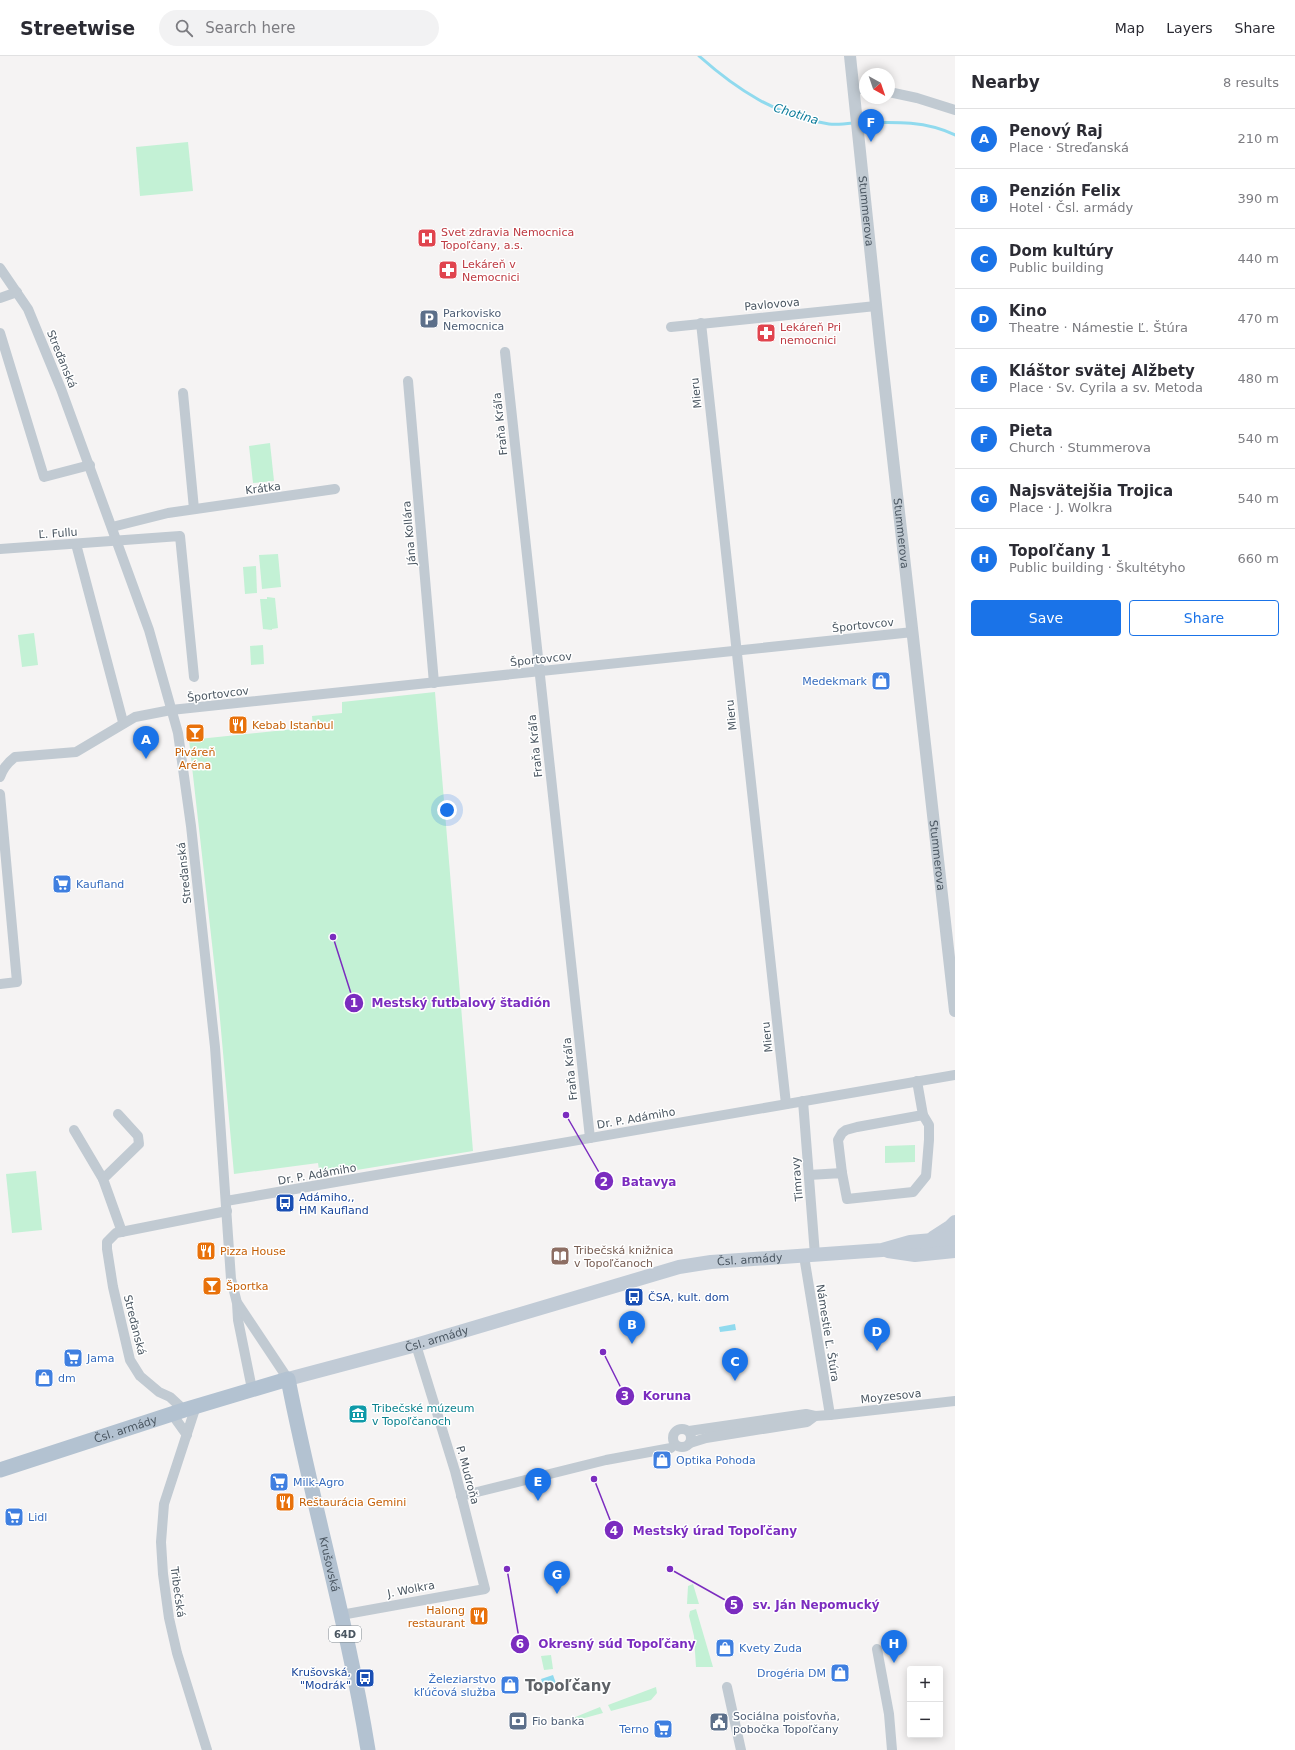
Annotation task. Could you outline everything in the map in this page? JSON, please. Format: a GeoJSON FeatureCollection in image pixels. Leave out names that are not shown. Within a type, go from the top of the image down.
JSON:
{"type":"FeatureCollection","features":[{"type":"Feature","properties":{"kind":"main road"},"geometry":{"type":"LineString","coordinates":[[932,1239],[955,1222]]}},
{"type":"Feature","properties":{"kind":"main road","name":"Čsl. armády"},"geometry":{"type":"LineString","coordinates":[[0,1470],[252,1389],[416,1345],[679,1267],[711,1262],[882,1250],[910,1242],[955,1238]]}},
{"type":"Feature","properties":{"kind":"main road","name":"Čsl. armády"},"geometry":{"type":"LineString","coordinates":[[882,1250],[915,1255],[955,1252]]}},
{"type":"Feature","properties":{"kind":"main road","name":"Krušovská"},"geometry":{"type":"LineString","coordinates":[[288,1379],[315,1510],[356,1683],[368,1750]]}},
{"type":"Feature","properties":{"kind":"street","name":"Stummerova"},"geometry":{"type":"LineString","coordinates":[[850,56],[859,89],[856,112],[858,136],[955,1011]]}},
{"type":"Feature","properties":{"kind":"street"},"geometry":{"type":"LineString","coordinates":[[895,93],[917,98],[955,110]]}},
{"type":"Feature","properties":{"kind":"street","name":"Streďanská"},"geometry":{"type":"LineString","coordinates":[[0,268],[28,309],[61,389],[149,630],[178,733],[191,826],[215,1048],[231,1279],[237,1303],[238,1320],[252,1389]]}},
{"type":"Feature","properties":{"kind":"street"},"geometry":{"type":"LineString","coordinates":[[0,298],[17,292]]}},
{"type":"Feature","properties":{"kind":"street","name":"Pavlovova"},"geometry":{"type":"LineString","coordinates":[[671,327],[876,306]]}},
{"type":"Feature","properties":{"kind":"street","name":"Mieru"},"geometry":{"type":"LineString","coordinates":[[701,323],[786,1104]]}},
{"type":"Feature","properties":{"kind":"street"},"geometry":{"type":"LineString","coordinates":[[0,333],[44,477],[90,465]]}},
{"type":"Feature","properties":{"kind":"street","name":"Fraňa Kráľa"},"geometry":{"type":"LineString","coordinates":[[505,352],[590,1138]]}},
{"type":"Feature","properties":{"kind":"street","name":"Jána Kollára"},"geometry":{"type":"LineString","coordinates":[[408,381],[434,683]]}},
{"type":"Feature","properties":{"kind":"street"},"geometry":{"type":"LineString","coordinates":[[183,393],[194,509]]}},
{"type":"Feature","properties":{"kind":"street","name":"Krátka"},"geometry":{"type":"LineString","coordinates":[[112,527],[194,509],[335,489]]}},
{"type":"Feature","properties":{"kind":"street"},"geometry":{"type":"LineString","coordinates":[[117,541],[180,536],[194,677]]}},
{"type":"Feature","properties":{"kind":"street","name":"Ľ. Fullu"},"geometry":{"type":"LineString","coordinates":[[0,549],[117,541]]}},
{"type":"Feature","properties":{"kind":"street"},"geometry":{"type":"LineString","coordinates":[[76,544],[123,722]]}},
{"type":"Feature","properties":{"kind":"street","name":"Športovcov"},"geometry":{"type":"LineString","coordinates":[[4,760],[15,757],[76,752],[135,716],[171,710],[913,632]]}},
{"type":"Feature","properties":{"kind":"street"},"geometry":{"type":"LineString","coordinates":[[0,777],[4,760]]}},
{"type":"Feature","properties":{"kind":"street"},"geometry":{"type":"LineString","coordinates":[[0,794],[3,863],[17,982],[0,984]]}},
{"type":"Feature","properties":{"kind":"street","name":"Dr. P. Adámiho"},"geometry":{"type":"LineString","coordinates":[[226,1206],[322,1185],[955,1075]]}},
{"type":"Feature","properties":{"kind":"street"},"geometry":{"type":"LineString","coordinates":[[917,1081],[923,1115],[929,1125],[926,1176],[913,1192],[847,1199],[838,1140],[842,1133],[846,1130],[857,1127],[923,1115]]}},
{"type":"Feature","properties":{"kind":"street","name":"Timravy"},"geometry":{"type":"LineString","coordinates":[[803,1101],[809,1175],[810,1255]]}},
{"type":"Feature","properties":{"kind":"street"},"geometry":{"type":"LineString","coordinates":[[103,1179],[138,1144],[138,1136],[118,1114]]}},
{"type":"Feature","properties":{"kind":"street"},"geometry":{"type":"LineString","coordinates":[[74,1130],[103,1179],[122,1232]]}},
{"type":"Feature","properties":{"kind":"street"},"geometry":{"type":"LineString","coordinates":[[809,1175],[842,1173]]}},
{"type":"Feature","properties":{"kind":"street","name":"Streďanská"},"geometry":{"type":"LineString","coordinates":[[184,1410],[170,1397],[159,1392],[140,1376],[130,1360],[112,1287],[107,1242],[116,1233],[226,1206]]}},
{"type":"Feature","properties":{"kind":"street","name":"Námestie Ľ. Štúra"},"geometry":{"type":"LineString","coordinates":[[810,1255],[830,1415]]}},
{"type":"Feature","properties":{"kind":"street","name":"Streďanská"},"geometry":{"type":"LineString","coordinates":[[237,1303],[288,1379]]}},
{"type":"Feature","properties":{"kind":"street","name":"P. Mudroňa"},"geometry":{"type":"LineString","coordinates":[[416,1345],[442,1426],[486,1588]]}},
{"type":"Feature","properties":{"kind":"street","name":"Moyzesova"},"geometry":{"type":"LineString","coordinates":[[815,1416],[955,1402]]}},
{"type":"Feature","properties":{"kind":"street"},"geometry":{"type":"LineString","coordinates":[[184,1410],[187,1436]]}},
{"type":"Feature","properties":{"kind":"street","name":"Tribečská"},"geometry":{"type":"LineString","coordinates":[[184,1410],[187,1436],[164,1504],[161,1542],[163,1574],[168,1613],[177,1653],[207,1750]]}},
{"type":"Feature","properties":{"kind":"street"},"geometry":{"type":"LineString","coordinates":[[806,1414],[815,1416],[807,1422],[706,1438],[685,1447],[678,1446],[674,1441],[673,1435],[677,1430],[684,1428],[690,1431],[806,1414]]}},
{"type":"Feature","properties":{"kind":"street"},"geometry":{"type":"LineString","coordinates":[[690,1431],[692,1437],[690,1444]]}},
{"type":"Feature","properties":{"kind":"street"},"geometry":{"type":"LineString","coordinates":[[461,1496],[606,1460],[672,1448]]}},
{"type":"Feature","properties":{"kind":"street","name":"J. Wolkra"},"geometry":{"type":"LineString","coordinates":[[341,1615],[486,1588]]}},
{"type":"Feature","properties":{"kind":"street"},"geometry":{"type":"LineString","coordinates":[[877,1649],[889,1714],[892,1750]]}},
{"type":"Feature","properties":{"kind":"street"},"geometry":{"type":"LineString","coordinates":[[727,1687],[741,1750]]}},
{"type":"Feature","properties":{"kind":"green space"},"geometry":{"type":"Polygon","coordinates":[[[188,142],[193,191],[140,196],[136,147],[188,142]]]}},
{"type":"Feature","properties":{"kind":"green space"},"geometry":{"type":"Polygon","coordinates":[[[270,443],[274,481],[253,483],[249,446],[270,443]]]}},
{"type":"Feature","properties":{"kind":"green space"},"geometry":{"type":"Polygon","coordinates":[[[278,554],[281,587],[262,589],[259,555],[278,554]]]}},
{"type":"Feature","properties":{"kind":"green space"},"geometry":{"type":"Polygon","coordinates":[[[256,566],[257,593],[245,594],[243,567],[256,566]]]}},
{"type":"Feature","properties":{"kind":"green space"},"geometry":{"type":"Polygon","coordinates":[[[267,597],[275,598],[278,628],[272,630],[263,629],[260,599],[267,599],[267,597]]]}},
{"type":"Feature","properties":{"kind":"green space"},"geometry":{"type":"Polygon","coordinates":[[[34,633],[38,665],[22,667],[18,635],[34,633]]]}},
{"type":"Feature","properties":{"kind":"green space"},"geometry":{"type":"Polygon","coordinates":[[[263,645],[264,664],[251,665],[250,646],[263,645]]]}},
{"type":"Feature","properties":{"kind":"green space"},"geometry":{"type":"Polygon","coordinates":[[[435,692],[473,1151],[320,1176],[318,1163],[234,1174],[218,997],[189,740],[313,727],[312,716],[342,713],[342,702],[435,692]]]}},
{"type":"Feature","properties":{"kind":"green space"},"geometry":{"type":"Polygon","coordinates":[[[915,1145],[915,1162],[885,1163],[885,1146],[915,1145]]]}},
{"type":"Feature","properties":{"kind":"green space"},"geometry":{"type":"Polygon","coordinates":[[[36,1171],[42,1230],[12,1233],[6,1174],[36,1171]]]}},
{"type":"Feature","properties":{"kind":"green space"},"geometry":{"type":"Polygon","coordinates":[[[693,1584],[699,1604],[687,1604],[688,1586],[693,1584]]]}},
{"type":"Feature","properties":{"kind":"green space"},"geometry":{"type":"Polygon","coordinates":[[[696,1609],[713,1667],[696,1667],[694,1636],[689,1616],[690,1611],[696,1609]]]}},
{"type":"Feature","properties":{"kind":"green space"},"geometry":{"type":"Polygon","coordinates":[[[551,1655],[553,1669],[544,1670],[541,1656],[551,1655]]]}},
{"type":"Feature","properties":{"kind":"green space"},"geometry":{"type":"Polygon","coordinates":[[[656,1687],[657,1693],[651,1700],[611,1711],[608,1705],[656,1687]]]}},
{"type":"Feature","properties":{"kind":"green space"},"geometry":{"type":"Polygon","coordinates":[[[600,1707],[603,1713],[570,1722],[568,1720],[600,1707]]]}},
{"type":"Feature","properties":{"kind":"water"},"geometry":{"type":"Polygon","coordinates":[[[735,1324],[736,1330],[720,1332],[719,1327],[735,1324]]]}},
{"type":"Feature","properties":{"kind":"water"},"geometry":{"type":"Polygon","coordinates":[[[553,1675],[557,1686],[545,1690],[541,1679],[553,1675]]]}},
{"type":"Feature","properties":{"kind":"waterway","name":"Chotina"},"geometry":{"type":"LineString","coordinates":[[699,56],[728,80],[759,100],[775,108],[810,120],[832,124],[853,123]]}},
{"type":"Feature","properties":{"kind":"waterway","name":"Chotina"},"geometry":{"type":"LineString","coordinates":[[859,123],[896,122],[920,124],[944,130],[955,135]]}},
{"type":"Feature","properties":{"kind":"place","name":"Pieta"},"geometry":{"type":"Point","coordinates":[871,142]}},
{"type":"Feature","properties":{"kind":"place","name":"Svet zdravia Nemocnica Topoľčany, a.s."},"geometry":{"type":"Point","coordinates":[427,238]}},
{"type":"Feature","properties":{"kind":"place","name":"Lekáreň v Nemocnici"},"geometry":{"type":"Point","coordinates":[448,270]}},
{"type":"Feature","properties":{"kind":"place","name":"Parkovisko Nemocnica"},"geometry":{"type":"Point","coordinates":[429,319]}},
{"type":"Feature","properties":{"kind":"place","name":"Lekáreň Pri nemocnici"},"geometry":{"type":"Point","coordinates":[766,333]}},
{"type":"Feature","properties":{"kind":"place","name":"Medekmark"},"geometry":{"type":"Point","coordinates":[881,681]}},
{"type":"Feature","properties":{"kind":"place","name":"Kebab Istanbul"},"geometry":{"type":"Point","coordinates":[238,725]}},
{"type":"Feature","properties":{"kind":"place","name":"Piváreň Aréna"},"geometry":{"type":"Point","coordinates":[195,733]}},
{"type":"Feature","properties":{"kind":"place","name":"Penový Raj"},"geometry":{"type":"Point","coordinates":[146,759]}},
{"type":"Feature","properties":{"kind":"place","name":"Kaufland"},"geometry":{"type":"Point","coordinates":[62,884]}},
{"type":"Feature","properties":{"kind":"place","name":"Mestský futbalový štadión"},"geometry":{"type":"Point","coordinates":[333,937]}},
{"type":"Feature","properties":{"kind":"place","name":"Batavya"},"geometry":{"type":"Point","coordinates":[566,1115]}},
{"type":"Feature","properties":{"kind":"place","name":"Adámiho,, HM Kaufland"},"geometry":{"type":"Point","coordinates":[285,1203]}},
{"type":"Feature","properties":{"kind":"place","name":"Pizza House"},"geometry":{"type":"Point","coordinates":[206,1251]}},
{"type":"Feature","properties":{"kind":"place","name":"Tribečská knižnica v Topoľčanoch"},"geometry":{"type":"Point","coordinates":[560,1256]}},
{"type":"Feature","properties":{"kind":"place","name":"Športka"},"geometry":{"type":"Point","coordinates":[212,1286]}},
{"type":"Feature","properties":{"kind":"place","name":"ČSA, kult. dom"},"geometry":{"type":"Point","coordinates":[634,1297]}},
{"type":"Feature","properties":{"kind":"place","name":"Penzión Felix"},"geometry":{"type":"Point","coordinates":[632,1344]}},
{"type":"Feature","properties":{"kind":"place","name":"Kino"},"geometry":{"type":"Point","coordinates":[877,1351]}},
{"type":"Feature","properties":{"kind":"place","name":"Koruna"},"geometry":{"type":"Point","coordinates":[603,1352]}},
{"type":"Feature","properties":{"kind":"place","name":"Jama"},"geometry":{"type":"Point","coordinates":[73,1358]}},
{"type":"Feature","properties":{"kind":"place","name":"dm"},"geometry":{"type":"Point","coordinates":[44,1378]}},
{"type":"Feature","properties":{"kind":"place","name":"Dom kultúry"},"geometry":{"type":"Point","coordinates":[735,1381]}},
{"type":"Feature","properties":{"kind":"place","name":"Tribečské múzeum v Topoľčanoch"},"geometry":{"type":"Point","coordinates":[358,1414]}},
{"type":"Feature","properties":{"kind":"place","name":"Optika Pohoda"},"geometry":{"type":"Point","coordinates":[662,1460]}},
{"type":"Feature","properties":{"kind":"place","name":"Mestský úrad Topoľčany"},"geometry":{"type":"Point","coordinates":[594,1479]}},
{"type":"Feature","properties":{"kind":"place","name":"Milk-Agro"},"geometry":{"type":"Point","coordinates":[279,1482]}},
{"type":"Feature","properties":{"kind":"place","name":"Kláštor svätej Alžbety"},"geometry":{"type":"Point","coordinates":[538,1501]}},
{"type":"Feature","properties":{"kind":"place","name":"Reštaurácia Gemini"},"geometry":{"type":"Point","coordinates":[285,1502]}},
{"type":"Feature","properties":{"kind":"place","name":"Lidl"},"geometry":{"type":"Point","coordinates":[14,1517]}},
{"type":"Feature","properties":{"kind":"place","name":"Okresný súd Topoľčany"},"geometry":{"type":"Point","coordinates":[507,1569]}},
{"type":"Feature","properties":{"kind":"place","name":"sv. Ján Nepomucký"},"geometry":{"type":"Point","coordinates":[670,1569]}},
{"type":"Feature","properties":{"kind":"place","name":"Najsvätejšia Trojica"},"geometry":{"type":"Point","coordinates":[557,1594]}},
{"type":"Feature","properties":{"kind":"place","name":"Halong restaurant"},"geometry":{"type":"Point","coordinates":[479,1616]}},
{"type":"Feature","properties":{"kind":"place","name":"Kvety Zuda"},"geometry":{"type":"Point","coordinates":[725,1648]}},
{"type":"Feature","properties":{"kind":"place","name":"Topoľčany 1"},"geometry":{"type":"Point","coordinates":[894,1663]}},
{"type":"Feature","properties":{"kind":"place","name":"Drogéria DM"},"geometry":{"type":"Point","coordinates":[840,1673]}},
{"type":"Feature","properties":{"kind":"place","name":"Krušovská, \"Modrák\""},"geometry":{"type":"Point","coordinates":[365,1678]}},
{"type":"Feature","properties":{"kind":"place","name":"Železiarstvo kľúčová služba"},"geometry":{"type":"Point","coordinates":[510,1685]}},
{"type":"Feature","properties":{"kind":"place","name":"Fio banka"},"geometry":{"type":"Point","coordinates":[518,1721]}},
{"type":"Feature","properties":{"kind":"place","name":"Sociálna poisťovňa, pobočka Topoľčany"},"geometry":{"type":"Point","coordinates":[719,1722]}},
{"type":"Feature","properties":{"kind":"place","name":"Terno"},"geometry":{"type":"Point","coordinates":[663,1729]}},
{"type":"Feature","properties":{"kind":"district","name":"Topoľčany"},"geometry":{"type":"Point","coordinates":[568,1686]}}]}
